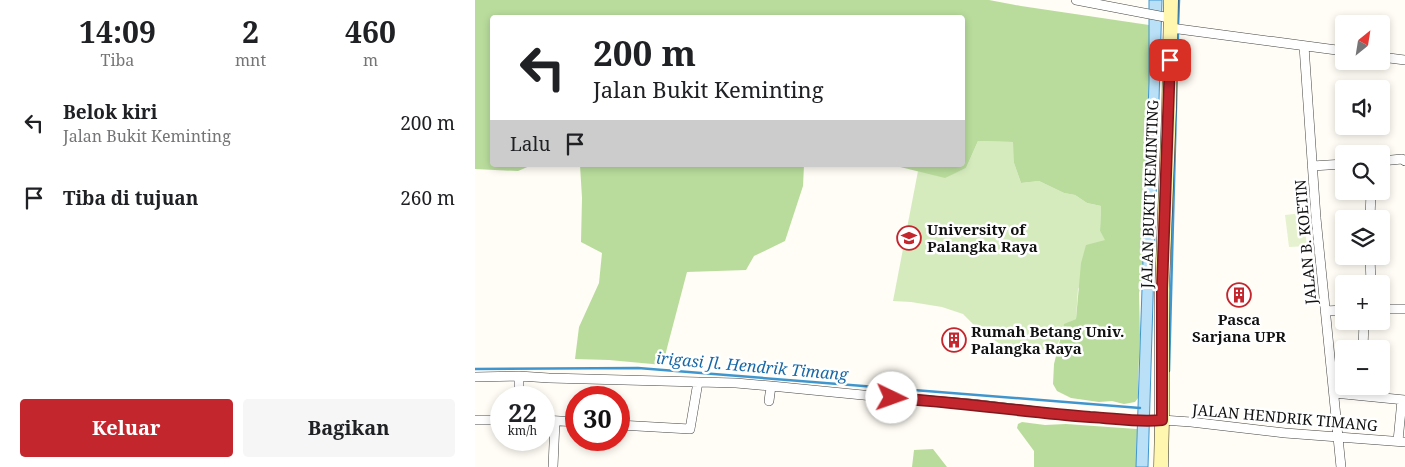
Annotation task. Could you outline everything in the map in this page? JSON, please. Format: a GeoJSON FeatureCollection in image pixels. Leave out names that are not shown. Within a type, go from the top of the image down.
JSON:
{"type":"FeatureCollection","features":[{"type":"Feature","properties":{"kind":"main road","name":"JALAN BUKIT KEMINTING"},"geometry":{"type":"LineString","coordinates":[[1161,467],[1158,420],[1169,109],[1167,21],[1171,0]]}},
{"type":"Feature","properties":{"kind":"street"},"geometry":{"type":"LineString","coordinates":[[1076,0],[1149,14],[1167,21],[1335,50]]}},
{"type":"Feature","properties":{"kind":"street","name":"JALAN B. KOETIN"},"geometry":{"type":"LineString","coordinates":[[1304,46],[1315,218],[1341,467]]}},
{"type":"Feature","properties":{"kind":"street"},"geometry":{"type":"LineString","coordinates":[[1390,58],[1405,60]]}},
{"type":"Feature","properties":{"kind":"street"},"geometry":{"type":"LineString","coordinates":[[1390,160],[1402,159],[1405,161]]}},
{"type":"Feature","properties":{"kind":"street"},"geometry":{"type":"LineString","coordinates":[[1313,166],[1335,165]]}},
{"type":"Feature","properties":{"kind":"street"},"geometry":{"type":"LineString","coordinates":[[1390,309],[1405,309]]}},
{"type":"Feature","properties":{"kind":"street"},"geometry":{"type":"LineString","coordinates":[[1325,311],[1335,310]]}},
{"type":"Feature","properties":{"kind":"street"},"geometry":{"type":"LineString","coordinates":[[475,377],[519,376],[771,386],[769,401]]}},
{"type":"Feature","properties":{"kind":"street"},"geometry":{"type":"LineString","coordinates":[[519,376],[519,386]]}},
{"type":"Feature","properties":{"kind":"street"},"geometry":{"type":"LineString","coordinates":[[630,426],[690,429],[698,382]]}},
{"type":"Feature","properties":{"kind":"street","name":"JALAN HENDRIK TIMANG"},"geometry":{"type":"LineString","coordinates":[[771,386],[965,403],[1066,415],[1214,424],[1402,442]]}},
{"type":"Feature","properties":{"kind":"street"},"geometry":{"type":"LineString","coordinates":[[1380,395],[1403,400],[1402,442]]}},
{"type":"Feature","properties":{"kind":"street"},"geometry":{"type":"LineString","coordinates":[[475,420],[490,420]]}},
{"type":"Feature","properties":{"kind":"street"},"geometry":{"type":"LineString","coordinates":[[555,421],[565,421]]}},
{"type":"Feature","properties":{"kind":"street"},"geometry":{"type":"LineString","coordinates":[[553,467],[554,451]]}},
{"type":"Feature","properties":{"kind":"green space"},"geometry":{"type":"Polygon","coordinates":[[[475,0],[989,0],[1149,25],[1149,82],[1145,178],[1142,198],[1144,226],[1142,242],[1145,265],[1139,293],[1138,398],[1135,402],[1124,404],[1112,401],[1099,402],[1071,398],[1057,391],[1053,384],[1054,364],[1064,324],[1076,319],[1081,263],[1086,245],[1105,240],[1100,231],[1101,206],[1087,203],[1075,195],[1064,193],[1039,181],[1021,183],[1014,163],[1013,142],[978,141],[966,168],[945,178],[900,167],[965,167],[965,15],[490,15],[490,167],[527,167],[518,171],[475,169],[475,0]]]}},
{"type":"Feature","properties":{"kind":"green space"},"geometry":{"type":"Polygon","coordinates":[[[978,141],[1014,142],[1014,163],[1021,183],[1039,181],[1064,193],[1075,195],[1087,203],[1101,206],[1100,231],[1106,240],[1078,289],[1076,319],[1064,325],[1057,347],[1018,354],[1004,347],[975,326],[963,314],[942,307],[893,301],[918,171],[945,177],[966,168],[978,141]]]}},
{"type":"Feature","properties":{"kind":"green space"},"geometry":{"type":"Polygon","coordinates":[[[580,167],[804,167],[803,186],[785,241],[754,256],[746,270],[687,272],[663,365],[575,359],[579,327],[599,283],[602,253],[581,242],[582,198],[580,167]]]}},
{"type":"Feature","properties":{"kind":"green space"},"geometry":{"type":"Polygon","coordinates":[[[1303,213],[1307,246],[1289,247],[1285,215],[1303,213]]]}},
{"type":"Feature","properties":{"kind":"green space"},"geometry":{"type":"Polygon","coordinates":[[[1022,422],[1045,425],[1066,424],[1137,429],[1136,467],[1034,467],[1034,451],[1017,428],[1018,424],[1022,422]]]}},
{"type":"Feature","properties":{"kind":"green space"},"geometry":{"type":"Polygon","coordinates":[[[933,449],[947,467],[912,467],[914,450],[933,449]]]}},
{"type":"Feature","properties":{"kind":"water"},"geometry":{"type":"Polygon","coordinates":[[[1149,0],[1162,0],[1148,467],[1136,467],[1149,82],[1149,0]]]}},
{"type":"Feature","properties":{"kind":"waterway"},"geometry":{"type":"LineString","coordinates":[[1178,26],[1179,0]]}},
{"type":"Feature","properties":{"kind":"waterway"},"geometry":{"type":"LineString","coordinates":[[1169,371],[1178,31]]}},
{"type":"Feature","properties":{"kind":"waterway","name":"irigasi Jl. Hendrik Timang"},"geometry":{"type":"LineString","coordinates":[[475,369],[638,368],[1140,408]]}},
{"type":"Feature","properties":{"kind":"place","name":"University of Palangka Raya"},"geometry":{"type":"Point","coordinates":[909,238]}},
{"type":"Feature","properties":{"kind":"place","name":"Pasca Sarjana UPR"},"geometry":{"type":"Point","coordinates":[1239,295]}},
{"type":"Feature","properties":{"kind":"place","name":"Rumah Betang Univ. Palangka Raya"},"geometry":{"type":"Point","coordinates":[954,340]}},
{"type":"Feature","properties":{"kind":"route"},"geometry":{"type":"LineString","coordinates":[[892,398],[973,404],[1066,415],[1143,421],[1162,420],[1162,289],[1170,60]]}}]}
